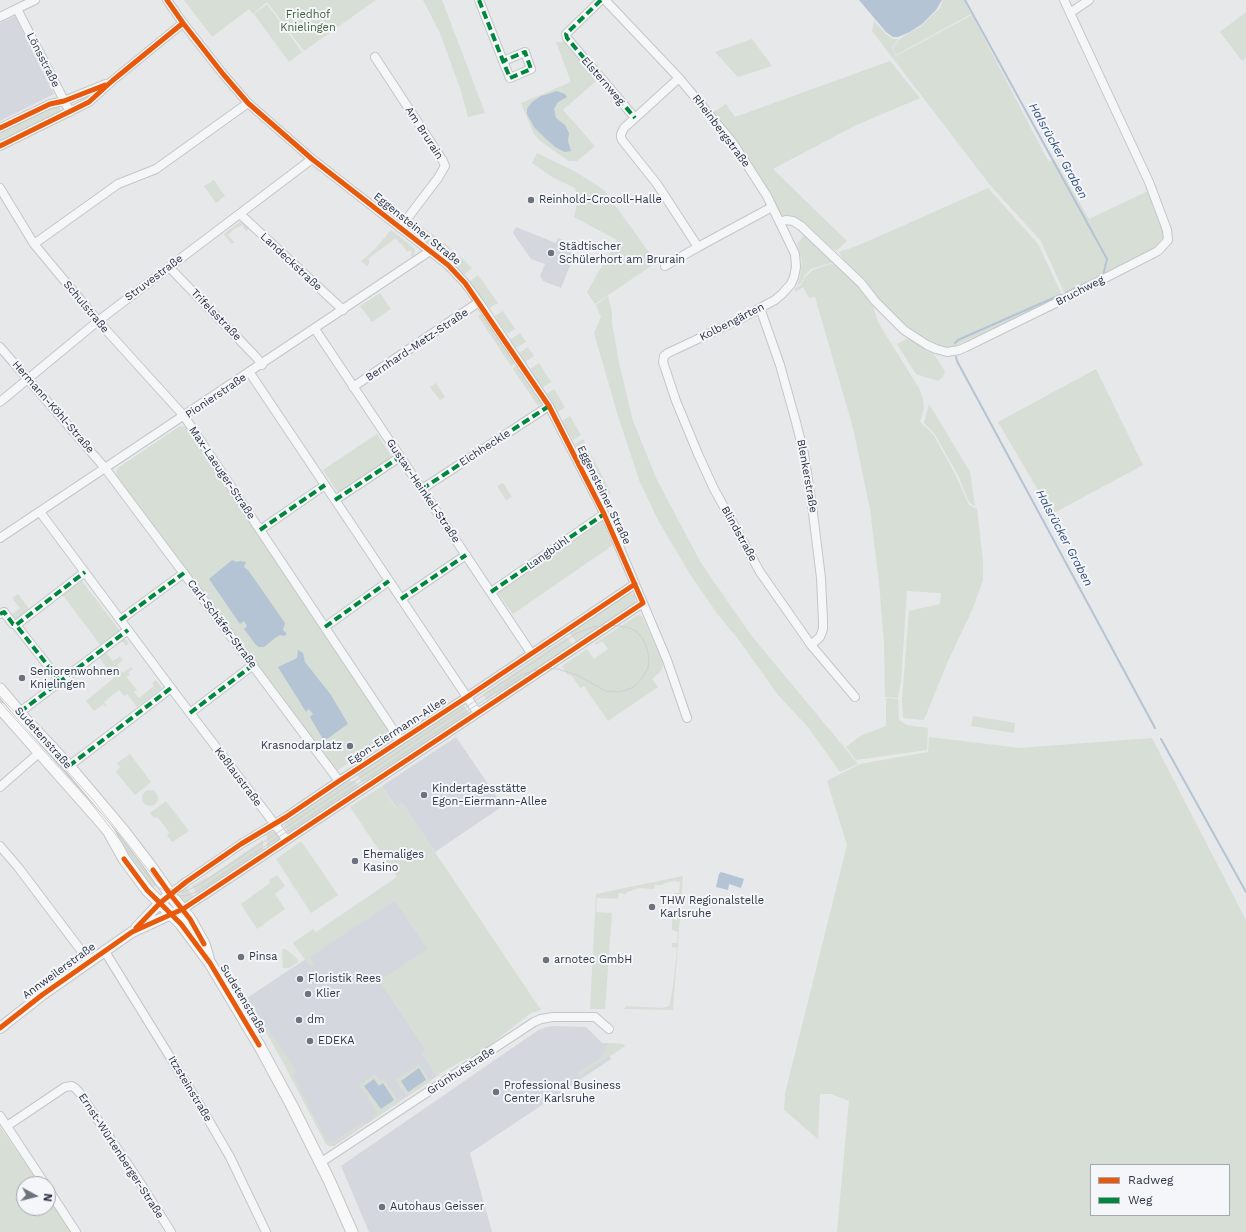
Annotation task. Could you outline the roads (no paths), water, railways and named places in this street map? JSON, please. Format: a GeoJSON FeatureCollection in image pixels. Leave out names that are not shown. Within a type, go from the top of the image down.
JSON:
{"type":"FeatureCollection","features":[{"type":"Feature","properties":{"kind":"main road","name":"Sudetenstraße"},"geometry":{"type":"LineString","coordinates":[[0,689],[69,766],[123,830],[170,894],[183,909],[204,944],[210,964]]}},
{"type":"Feature","properties":{"kind":"main road","name":"Sudetenstraße"},"geometry":{"type":"LineString","coordinates":[[0,708],[100,821],[109,832],[124,860],[147,890],[181,924],[210,964],[272,1068],[320,1163],[352,1232]]}},
{"type":"Feature","properties":{"kind":"street"},"geometry":{"type":"LineString","coordinates":[[0,16],[35,0]]}},
{"type":"Feature","properties":{"kind":"street","name":"Eggensteiner Straße"},"geometry":{"type":"LineString","coordinates":[[167,0],[223,74],[248,103],[312,159],[448,265],[462,279],[480,302],[549,406],[604,514],[667,660],[687,718]]}},
{"type":"Feature","properties":{"kind":"street"},"geometry":{"type":"LineString","coordinates":[[479,0],[503,61]]}},
{"type":"Feature","properties":{"kind":"street","name":"Elsternweg"},"geometry":{"type":"LineString","coordinates":[[602,0],[566,34],[566,38],[635,118]]}},
{"type":"Feature","properties":{"kind":"street","name":"Rheinbergstraße"},"geometry":{"type":"LineString","coordinates":[[605,0],[679,78],[733,143],[772,207],[796,258],[795,272],[791,284]]}},
{"type":"Feature","properties":{"kind":"street","name":"Bruchweg"},"geometry":{"type":"LineString","coordinates":[[780,222],[786,220],[793,221],[801,226],[861,283],[875,301],[904,330],[927,345],[947,352],[966,347],[1158,252],[1168,240],[1167,230],[1149,182],[1064,0]]}},
{"type":"Feature","properties":{"kind":"street"},"geometry":{"type":"LineString","coordinates":[[1070,13],[1089,0]]}},
{"type":"Feature","properties":{"kind":"street","name":"Lönsstraße"},"geometry":{"type":"LineString","coordinates":[[16,9],[70,112]]}},
{"type":"Feature","properties":{"kind":"street"},"geometry":{"type":"LineString","coordinates":[[0,146],[89,102],[112,81],[183,23]]}},
{"type":"Feature","properties":{"kind":"street","name":"Am Brurain"},"geometry":{"type":"LineString","coordinates":[[375,57],[444,166],[438,178],[400,228]]}},
{"type":"Feature","properties":{"kind":"street"},"geometry":{"type":"LineString","coordinates":[[679,78],[622,130],[621,134],[622,140],[657,184],[698,248]]}},
{"type":"Feature","properties":{"kind":"street"},"geometry":{"type":"LineString","coordinates":[[0,128],[50,104],[64,101],[112,81]]}},
{"type":"Feature","properties":{"kind":"street"},"geometry":{"type":"LineString","coordinates":[[34,244],[118,184],[156,169],[248,103]]}},
{"type":"Feature","properties":{"kind":"street","name":"Struvestraße"},"geometry":{"type":"LineString","coordinates":[[0,402],[98,321],[312,159]]}},
{"type":"Feature","properties":{"kind":"street","name":"Schulstraße"},"geometry":{"type":"LineString","coordinates":[[0,188],[34,244],[98,321],[184,416]]}},
{"type":"Feature","properties":{"kind":"street"},"geometry":{"type":"LineString","coordinates":[[665,266],[772,207]]}},
{"type":"Feature","properties":{"kind":"street","name":"Landeckstraße"},"geometry":{"type":"LineString","coordinates":[[240,214],[343,310]]}},
{"type":"Feature","properties":{"kind":"street","name":"Pionierstraße"},"geometry":{"type":"LineString","coordinates":[[0,538],[262,365],[430,251]]}},
{"type":"Feature","properties":{"kind":"street","name":"Trifelsstraße"},"geometry":{"type":"LineString","coordinates":[[169,267],[262,365]]}},
{"type":"Feature","properties":{"kind":"street","name":"Kolbengärten"},"geometry":{"type":"LineString","coordinates":[[668,352],[760,308],[778,298],[791,284]]}},
{"type":"Feature","properties":{"kind":"street","name":"Bernhard-Metz-Straße"},"geometry":{"type":"LineString","coordinates":[[354,387],[480,302]]}},
{"type":"Feature","properties":{"kind":"street","name":"Blenkerstraße"},"geometry":{"type":"LineString","coordinates":[[760,308],[780,365],[796,422],[804,454],[812,505],[821,578],[824,621],[820,637],[811,645]]}},
{"type":"Feature","properties":{"kind":"street","name":"Gustav-Heinkel-Straße"},"geometry":{"type":"LineString","coordinates":[[315,329],[531,653]]}},
{"type":"Feature","properties":{"kind":"street","name":"Hermann-Köhl-Straße"},"geometry":{"type":"LineString","coordinates":[[0,347],[105,468]]}},
{"type":"Feature","properties":{"kind":"street","name":"Blindstraße"},"geometry":{"type":"LineString","coordinates":[[668,352],[664,356],[663,362],[676,401],[714,489],[760,572],[811,645],[855,697]]}},
{"type":"Feature","properties":{"kind":"street"},"geometry":{"type":"LineString","coordinates":[[250,373],[477,712]]}},
{"type":"Feature","properties":{"kind":"street","name":"Eichheckle"},"geometry":{"type":"LineString","coordinates":[[422,489],[549,406]]}},
{"type":"Feature","properties":{"kind":"street","name":"Max-Laeuger-Straße"},"geometry":{"type":"LineString","coordinates":[[184,416],[400,740]]}},
{"type":"Feature","properties":{"kind":"street"},"geometry":{"type":"LineString","coordinates":[[335,500],[400,457]]}},
{"type":"Feature","properties":{"kind":"street","name":"Carl-Schäfer-Straße"},"geometry":{"type":"LineString","coordinates":[[105,468],[339,781]]}},
{"type":"Feature","properties":{"kind":"street","name":"Max-Laeuger-Straße"},"geometry":{"type":"LineString","coordinates":[[260,530],[325,485]]}},
{"type":"Feature","properties":{"kind":"street","name":"Keßlaustraße"},"geometry":{"type":"LineString","coordinates":[[40,512],[286,839]]}},
{"type":"Feature","properties":{"kind":"street","name":"Langbühl"},"geometry":{"type":"LineString","coordinates":[[491,592],[604,514]]}},
{"type":"Feature","properties":{"kind":"street"},"geometry":{"type":"LineString","coordinates":[[401,599],[466,555]]}},
{"type":"Feature","properties":{"kind":"street"},"geometry":{"type":"LineString","coordinates":[[16,625],[85,572]]}},
{"type":"Feature","properties":{"kind":"street"},"geometry":{"type":"LineString","coordinates":[[120,620],[184,572]]}},
{"type":"Feature","properties":{"kind":"street"},"geometry":{"type":"LineString","coordinates":[[325,627],[390,581]]}},
{"type":"Feature","properties":{"kind":"street","name":"Egon-Eiermann-Allee"},"geometry":{"type":"LineString","coordinates":[[170,894],[241,844],[275,824],[400,740],[467,698],[531,653],[635,584]]}},
{"type":"Feature","properties":{"kind":"street"},"geometry":{"type":"LineString","coordinates":[[183,909],[286,839],[643,603]]}},
{"type":"Feature","properties":{"kind":"street"},"geometry":{"type":"LineString","coordinates":[[0,614],[4,612],[13,624],[16,625],[60,681]]}},
{"type":"Feature","properties":{"kind":"street"},"geometry":{"type":"LineString","coordinates":[[20,712],[128,630]]}},
{"type":"Feature","properties":{"kind":"street"},"geometry":{"type":"LineString","coordinates":[[190,713],[253,665]]}},
{"type":"Feature","properties":{"kind":"street"},"geometry":{"type":"LineString","coordinates":[[69,766],[171,688]]}},
{"type":"Feature","properties":{"kind":"street","name":"Sudetenstraße"},"geometry":{"type":"LineString","coordinates":[[0,787],[40,752]]}},
{"type":"Feature","properties":{"kind":"street"},"geometry":{"type":"LineString","coordinates":[[0,846],[18,867],[89,961]]}},
{"type":"Feature","properties":{"kind":"street","name":"Annweilerstraße"},"geometry":{"type":"LineString","coordinates":[[132,932],[170,894]]}},
{"type":"Feature","properties":{"kind":"street","name":"Annweilerstraße"},"geometry":{"type":"LineString","coordinates":[[0,1028],[42,995],[104,950],[132,932],[183,909]]}},
{"type":"Feature","properties":{"kind":"street","name":"Itzsteinstraße"},"geometry":{"type":"LineString","coordinates":[[104,950],[207,1116],[245,1188],[266,1232]]}},
{"type":"Feature","properties":{"kind":"street","name":"Grünhutstraße"},"geometry":{"type":"LineString","coordinates":[[320,1163],[534,1022],[553,1017],[595,1018],[609,1029]]}},
{"type":"Feature","properties":{"kind":"street","name":"Ernst-Würtenberger-Straße"},"geometry":{"type":"LineString","coordinates":[[7,1126],[65,1087],[72,1086],[79,1092],[139,1181],[171,1232]]}},
{"type":"Feature","properties":{"kind":"street"},"geometry":{"type":"LineString","coordinates":[[0,1116],[40,1176]]}},
{"type":"Feature","properties":{"kind":"street"},"geometry":{"type":"LineString","coordinates":[[56,1201],[76,1232]]}},
{"type":"Feature","properties":{"kind":"water"},"geometry":{"type":"Polygon","coordinates":[[[859,0],[942,0],[936,10],[922,24],[910,32],[898,37],[893,37],[886,32],[859,0]]]}},
{"type":"Feature","properties":{"kind":"water"},"geometry":{"type":"Polygon","coordinates":[[[557,91],[565,94],[567,97],[558,102],[554,109],[556,118],[565,125],[569,133],[568,141],[571,151],[565,152],[555,147],[534,127],[527,114],[527,109],[532,102],[541,96],[557,91]]]}},
{"type":"Feature","properties":{"kind":"water"},"geometry":{"type":"Polygon","coordinates":[[[232,560],[237,562],[246,562],[244,567],[248,570],[285,623],[283,630],[287,634],[284,636],[280,635],[264,647],[259,647],[256,645],[244,629],[247,626],[244,621],[240,624],[209,579],[232,560]]]}},
{"type":"Feature","properties":{"kind":"water"},"geometry":{"type":"Polygon","coordinates":[[[298,650],[303,653],[305,662],[331,695],[348,724],[324,741],[310,717],[313,714],[309,709],[306,712],[278,667],[297,658],[298,650]]]}},
{"type":"Feature","properties":{"kind":"water"},"geometry":{"type":"Polygon","coordinates":[[[721,872],[744,879],[741,888],[729,884],[728,890],[716,887],[719,874],[721,872]]]}},
{"type":"Feature","properties":{"kind":"water"},"geometry":{"type":"Polygon","coordinates":[[[419,1068],[426,1080],[408,1092],[401,1081],[419,1068]]]}},
{"type":"Feature","properties":{"kind":"water"},"geometry":{"type":"Polygon","coordinates":[[[374,1079],[379,1086],[383,1083],[394,1100],[381,1109],[364,1086],[374,1079]]]}},
{"type":"Feature","properties":{"kind":"waterway","name":"Halsrücker Graben"},"geometry":{"type":"LineString","coordinates":[[965,0],[1107,259],[1103,276]]}},
{"type":"Feature","properties":{"kind":"waterway","name":"Halsrücker Graben"},"geometry":{"type":"LineString","coordinates":[[1066,293],[1086,283]]}},
{"type":"Feature","properties":{"kind":"waterway","name":"Halsrücker Graben"},"geometry":{"type":"LineString","coordinates":[[955,343],[958,340],[1060,295]]}},
{"type":"Feature","properties":{"kind":"waterway","name":"Halsrücker Graben"},"geometry":{"type":"LineString","coordinates":[[956,357],[1155,728]]}},
{"type":"Feature","properties":{"kind":"waterway","name":"Halsrücker Graben"},"geometry":{"type":"LineString","coordinates":[[1161,739],[1246,892]]}},
{"type":"Feature","properties":{"kind":"tram line"},"geometry":{"type":"LineString","coordinates":[[0,696],[94,801],[157,881],[167,888],[183,892],[199,885],[577,633],[593,627],[610,625],[627,627],[636,631],[643,639],[649,658],[648,668],[642,678],[634,687],[620,692],[606,691],[577,675],[558,669],[544,668],[523,674],[196,892],[185,896],[170,894],[156,886],[90,802],[0,702]]}},
{"type":"Feature","properties":{"kind":"place","name":"Reinhold-Crocoll-Halle"},"geometry":{"type":"Point","coordinates":[531,200]}},
{"type":"Feature","properties":{"kind":"place","name":"Städtischer Schülerhort am Brurain"},"geometry":{"type":"Point","coordinates":[551,253]}},
{"type":"Feature","properties":{"kind":"place","name":"Seniorenwohnen Knielingen"},"geometry":{"type":"Point","coordinates":[22,678]}},
{"type":"Feature","properties":{"kind":"place","name":"Krasnodarplatz"},"geometry":{"type":"Point","coordinates":[350,746]}},
{"type":"Feature","properties":{"kind":"place","name":"Kindertagesstätte Egon-Eiermann-Allee"},"geometry":{"type":"Point","coordinates":[424,795]}},
{"type":"Feature","properties":{"kind":"place","name":"Ehemaliges Kasino"},"geometry":{"type":"Point","coordinates":[355,861]}},
{"type":"Feature","properties":{"kind":"place","name":"THW Regionalstelle Karlsruhe"},"geometry":{"type":"Point","coordinates":[652,907]}},
{"type":"Feature","properties":{"kind":"place","name":"Pinsa"},"geometry":{"type":"Point","coordinates":[241,957]}},
{"type":"Feature","properties":{"kind":"place","name":"arnotec GmbH"},"geometry":{"type":"Point","coordinates":[546,960]}},
{"type":"Feature","properties":{"kind":"place","name":"Floristik Rees"},"geometry":{"type":"Point","coordinates":[300,979]}},
{"type":"Feature","properties":{"kind":"place","name":"Klier"},"geometry":{"type":"Point","coordinates":[308,994]}},
{"type":"Feature","properties":{"kind":"place","name":"dm"},"geometry":{"type":"Point","coordinates":[299,1020]}},
{"type":"Feature","properties":{"kind":"place","name":"EDEKA"},"geometry":{"type":"Point","coordinates":[310,1041]}},
{"type":"Feature","properties":{"kind":"place","name":"Professional Business Center Karlsruhe"},"geometry":{"type":"Point","coordinates":[496,1092]}},
{"type":"Feature","properties":{"kind":"place","name":"Autohaus Geisser"},"geometry":{"type":"Point","coordinates":[382,1207]}},
{"type":"Feature","properties":{"kind":"park label","name":"Friedhof Knielingen"},"geometry":{"type":"Point","coordinates":[308,21]}}]}
